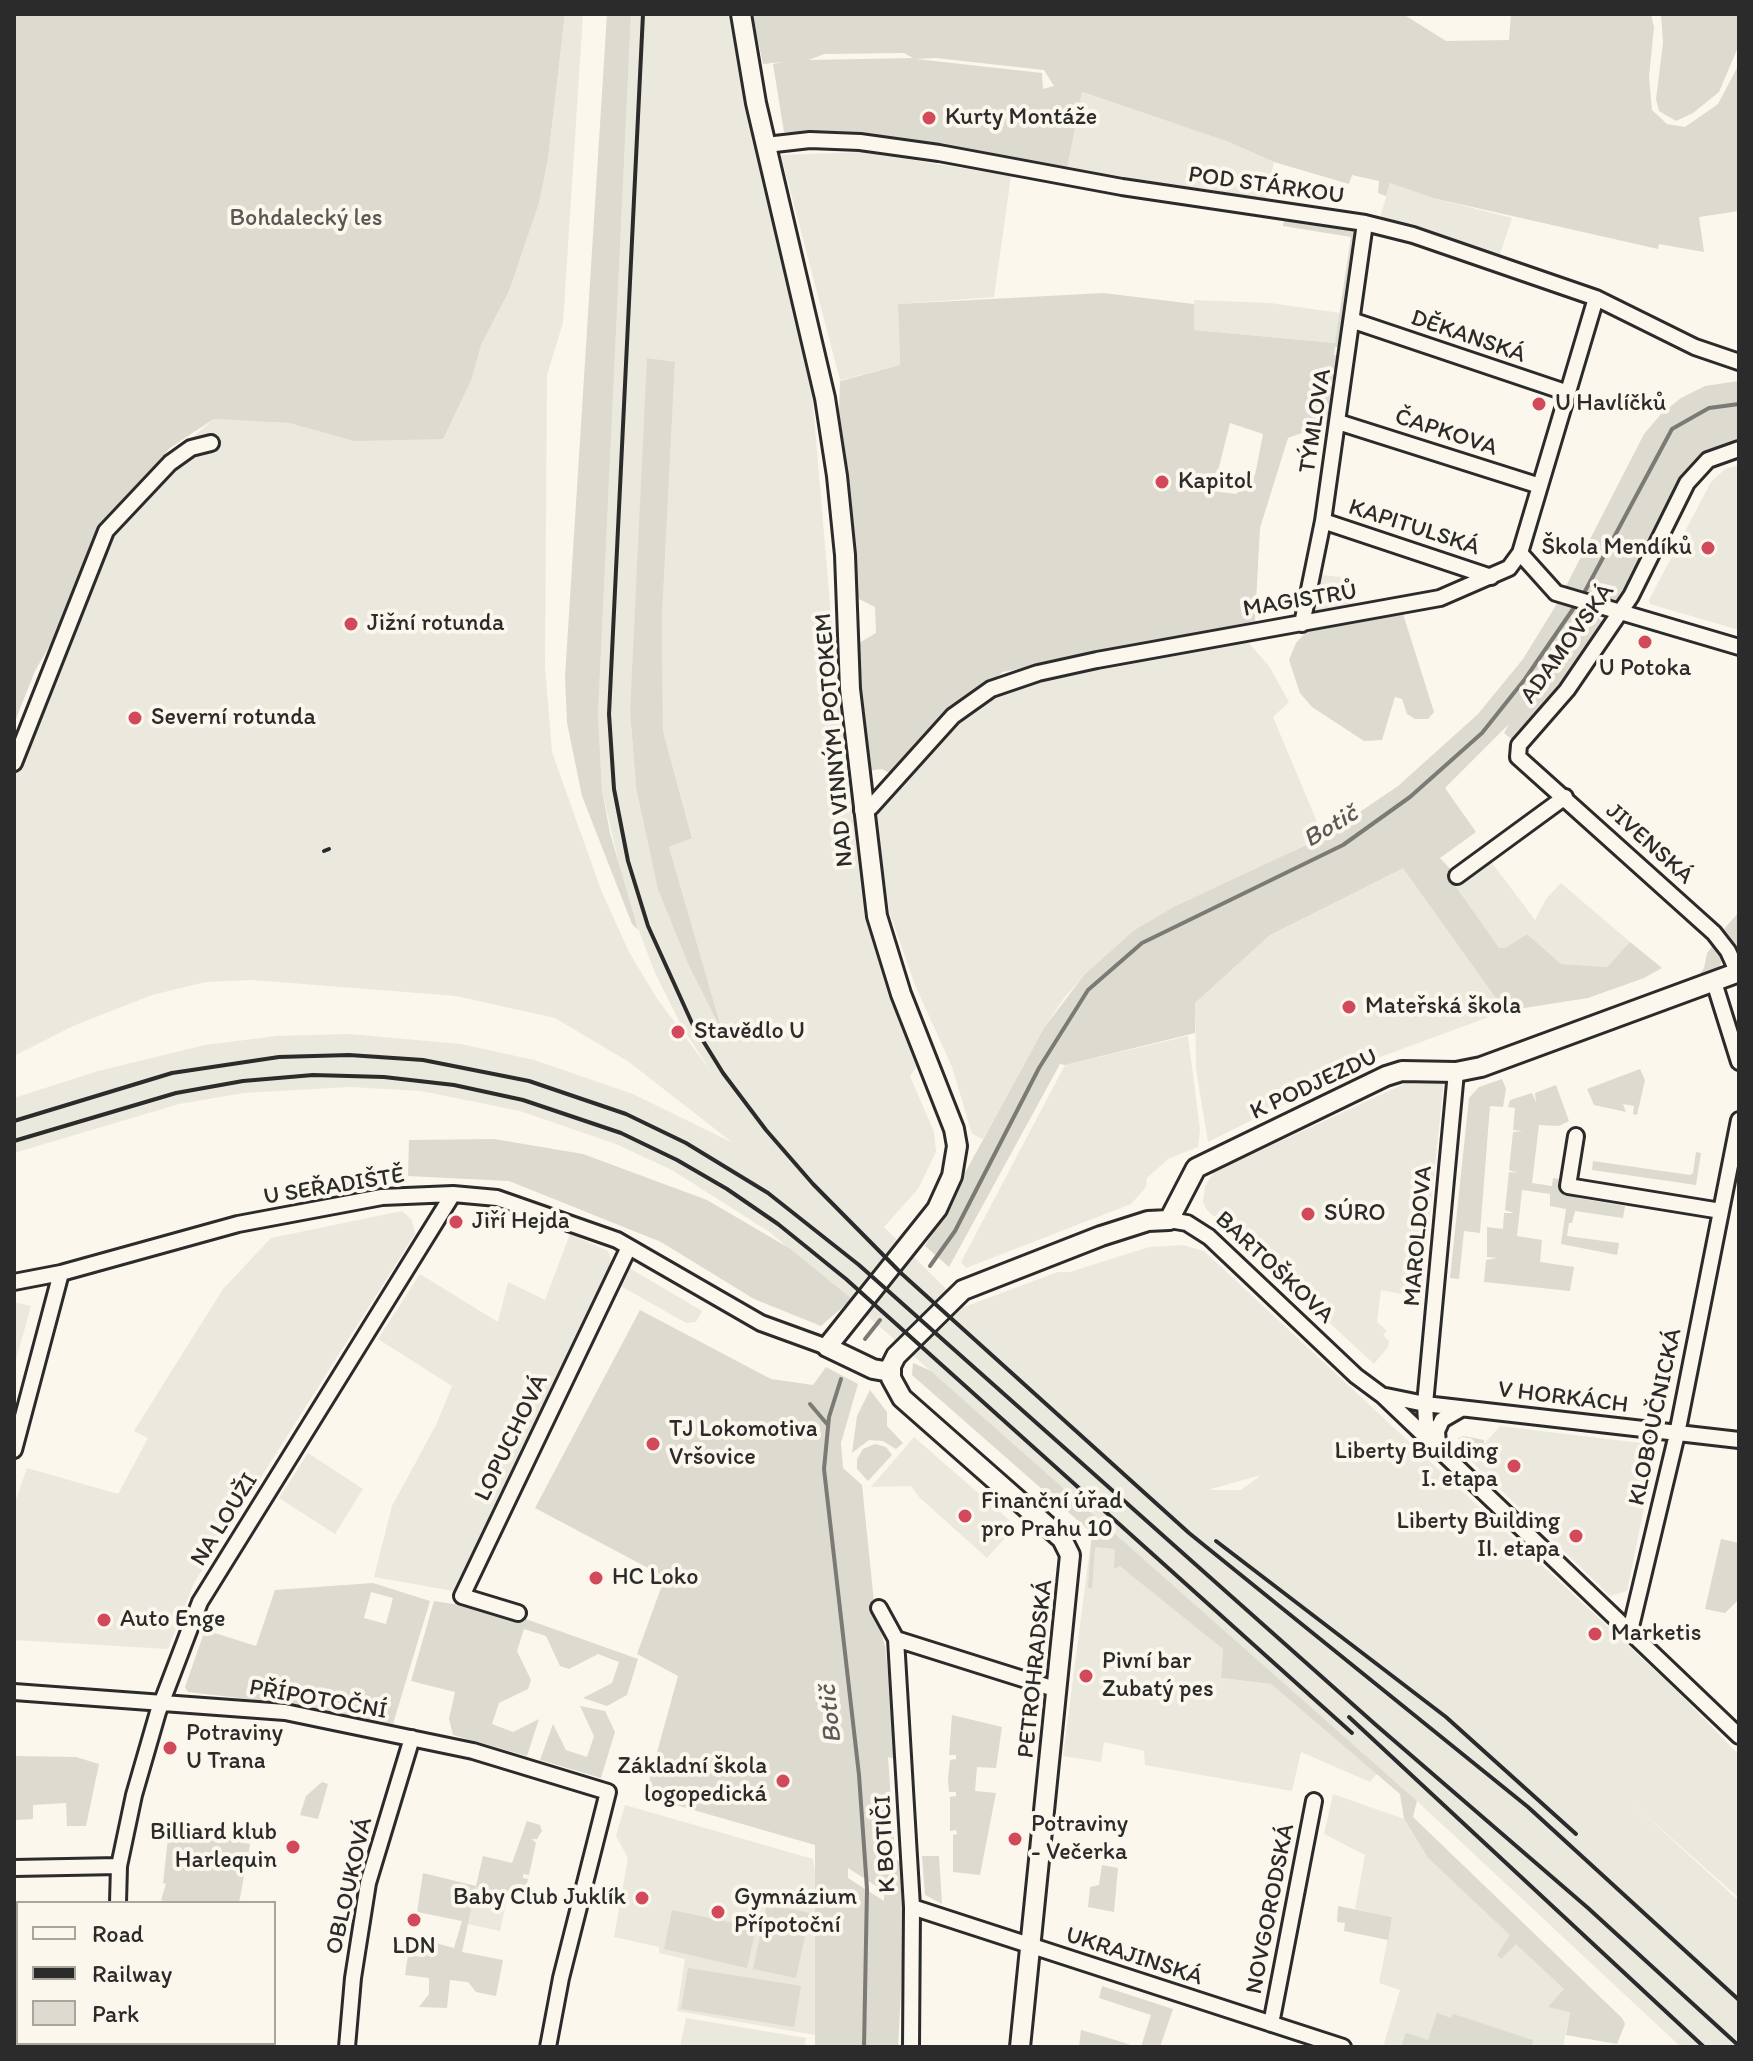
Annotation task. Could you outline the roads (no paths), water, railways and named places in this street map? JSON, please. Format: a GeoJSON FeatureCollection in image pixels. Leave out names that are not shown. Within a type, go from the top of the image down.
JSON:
{"type":"FeatureCollection","features":[{"type":"Feature","properties":{"kind":"street","name":"NAD VINNÝM POTOKEM"},"geometry":{"type":"LineString","coordinates":[[741,14],[766,145],[825,398],[837,476],[862,810],[877,916],[901,994],[954,1129],[956,1162],[946,1192],[932,1216],[827,1347]]}},
{"type":"Feature","properties":{"kind":"street","name":"POD STÁRKOU"},"geometry":{"type":"LineString","coordinates":[[766,145],[810,140],[860,142],[939,153],[1122,187],[1365,223],[1413,235],[1596,298],[1695,347],[1739,362]]}},
{"type":"Feature","properties":{"kind":"street","name":"TÝMLOVA"},"geometry":{"type":"LineString","coordinates":[[1302,624],[1323,521],[1354,321],[1365,223]]}},
{"type":"Feature","properties":{"kind":"street"},"geometry":{"type":"LineString","coordinates":[[1596,298],[1520,553],[1556,593],[1739,647]]}},
{"type":"Feature","properties":{"kind":"street","name":"DĚKANSKÁ"},"geometry":{"type":"LineString","coordinates":[[1354,321],[1568,393]]}},
{"type":"Feature","properties":{"kind":"street","name":"ČAPKOVA"},"geometry":{"type":"LineString","coordinates":[[1338,422],[1540,486]]}},
{"type":"Feature","properties":{"kind":"street"},"geometry":{"type":"LineString","coordinates":[[14,763],[106,531],[170,463],[191,448],[211,443]]}},
{"type":"Feature","properties":{"kind":"street","name":"ADAMOVSKÁ"},"geometry":{"type":"LineString","coordinates":[[1518,757],[1519,745],[1567,690],[1621,611],[1687,483],[1708,460],[1731,449],[1739,449]]}},
{"type":"Feature","properties":{"kind":"street","name":"KAPITULSKÁ"},"geometry":{"type":"LineString","coordinates":[[1323,521],[1491,577]]}},
{"type":"Feature","properties":{"kind":"street","name":"MAGISTRŮ"},"geometry":{"type":"LineString","coordinates":[[862,810],[871,807],[953,716],[991,689],[1038,673],[1097,660],[1440,598],[1509,568],[1520,553]]}},
{"type":"Feature","properties":{"kind":"street","name":"JIVENSKÁ"},"geometry":{"type":"LineString","coordinates":[[1518,757],[1714,933],[1728,951],[1738,973]]}},
{"type":"Feature","properties":{"kind":"street"},"geometry":{"type":"LineString","coordinates":[[1457,876],[1565,797]]}},
{"type":"Feature","properties":{"kind":"street","name":"K PODJEZDU"},"geometry":{"type":"LineString","coordinates":[[1169,1220],[1187,1179],[1210,1160],[1386,1076],[1423,1070],[1456,1072],[1481,1067],[1738,973]]}},
{"type":"Feature","properties":{"kind":"street"},"geometry":{"type":"LineString","coordinates":[[1714,982],[1739,1062]]}},
{"type":"Feature","properties":{"kind":"street","name":"MAROLDOVA"},"geometry":{"type":"LineString","coordinates":[[1425,1404],[1456,1072]]}},
{"type":"Feature","properties":{"kind":"street","name":"KLOBOUČNICKÁ"},"geometry":{"type":"LineString","coordinates":[[1630,1631],[1677,1434],[1739,1120]]}},
{"type":"Feature","properties":{"kind":"street"},"geometry":{"type":"LineString","coordinates":[[1576,1136],[1568,1186],[1721,1211]]}},
{"type":"Feature","properties":{"kind":"street","name":"U SEŘADIŠTĚ"},"geometry":{"type":"LineString","coordinates":[[14,1282],[61,1273],[238,1224],[382,1197],[453,1194],[497,1198],[555,1215],[629,1247],[761,1323],[827,1347]]}},
{"type":"Feature","properties":{"kind":"street","name":"NA LOUŽI"},"geometry":{"type":"LineString","coordinates":[[118,1901],[119,1866],[134,1795],[162,1701],[200,1602],[453,1194]]}},
{"type":"Feature","properties":{"kind":"street"},"geometry":{"type":"LineString","coordinates":[[827,1347],[873,1369],[890,1372],[896,1356],[906,1344],[963,1290],[1112,1232],[1148,1221],[1169,1220]]}},
{"type":"Feature","properties":{"kind":"street","name":"BARTOŠKOVA"},"geometry":{"type":"LineString","coordinates":[[1169,1220],[1187,1223],[1201,1231],[1356,1376],[1383,1396],[1739,1736]]}},
{"type":"Feature","properties":{"kind":"street","name":"LOPUCHOVÁ"},"geometry":{"type":"LineString","coordinates":[[518,1613],[462,1596],[629,1247]]}},
{"type":"Feature","properties":{"kind":"street"},"geometry":{"type":"LineString","coordinates":[[14,1450],[61,1273]]}},
{"type":"Feature","properties":{"kind":"street","name":"PETROHRADSKÁ"},"geometry":{"type":"LineString","coordinates":[[890,1372],[902,1398],[1068,1548],[1071,1562],[1020,2047]]}},
{"type":"Feature","properties":{"kind":"street","name":"V HORKÁCH"},"geometry":{"type":"LineString","coordinates":[[1383,1396],[1425,1404],[1739,1440]]}},
{"type":"Feature","properties":{"kind":"street","name":"BARTOŠKOVA"},"geometry":{"type":"LineString","coordinates":[[1425,1404],[1430,1432],[1444,1454]]}},
{"type":"Feature","properties":{"kind":"street"},"geometry":{"type":"LineString","coordinates":[[1444,1454],[1437,1437],[1439,1425],[1452,1412],[1466,1409]]}},
{"type":"Feature","properties":{"kind":"street","name":"K BOTIČI"},"geometry":{"type":"LineString","coordinates":[[879,1608],[896,1639],[912,1907],[911,2047]]}},
{"type":"Feature","properties":{"kind":"street"},"geometry":{"type":"LineString","coordinates":[[896,1639],[1058,1690]]}},
{"type":"Feature","properties":{"kind":"street","name":"PŘÍPOTOČNÍ"},"geometry":{"type":"LineString","coordinates":[[14,1692],[285,1712],[473,1751],[608,1792],[561,1978],[548,2047]]}},
{"type":"Feature","properties":{"kind":"street","name":"OBLOUKOVÁ"},"geometry":{"type":"LineString","coordinates":[[347,2047],[356,1954],[368,1883],[412,1738]]}},
{"type":"Feature","properties":{"kind":"street","name":"NOVGORODSKÁ"},"geometry":{"type":"LineString","coordinates":[[1271,2024],[1314,1801]]}},
{"type":"Feature","properties":{"kind":"street"},"geometry":{"type":"LineString","coordinates":[[14,1868],[119,1866]]}},
{"type":"Feature","properties":{"kind":"street","name":"UKRAJINSKÁ"},"geometry":{"type":"LineString","coordinates":[[912,1907],[1343,2047]]}},
{"type":"Feature","properties":{"kind":"waterway","name":"Botič"},"geometry":{"type":"LineString","coordinates":[[930,1266],[955,1231],[1039,1068],[1088,990],[1142,943],[1343,845],[1410,797],[1482,733],[1525,679],[1584,593],[1672,429],[1709,408],[1739,404]]}},
{"type":"Feature","properties":{"kind":"waterway","name":"Botič"},"geometry":{"type":"LineString","coordinates":[[865,1339],[880,1320]]}},
{"type":"Feature","properties":{"kind":"waterway","name":"Botič"},"geometry":{"type":"LineString","coordinates":[[841,1379],[829,1417],[824,1469],[859,1775],[867,1889],[864,2047]]}},
{"type":"Feature","properties":{"kind":"waterway"},"geometry":{"type":"LineString","coordinates":[[810,1404],[827,1424]]}},
{"type":"Feature","properties":{"kind":"railway"},"geometry":{"type":"LineString","coordinates":[[643,14],[609,714],[614,789],[628,861],[648,926],[692,1023],[723,1073],[766,1130],[813,1184],[902,1274],[1189,1533],[1528,1807],[1739,2000]]}},
{"type":"Feature","properties":{"kind":"railway"},"geometry":{"type":"LineString","coordinates":[[324,851],[329,849]]}},
{"type":"Feature","properties":{"kind":"railway"},"geometry":{"type":"LineString","coordinates":[[14,1121],[172,1073],[279,1057],[349,1055],[423,1060],[529,1081],[626,1114],[686,1143],[768,1193],[859,1265],[1376,1725],[1588,1908],[1739,2046]]}},
{"type":"Feature","properties":{"kind":"railway"},"geometry":{"type":"LineString","coordinates":[[14,1141],[176,1093],[243,1081],[313,1075],[384,1077],[454,1085],[523,1100],[621,1133],[727,1189],[778,1224],[846,1279],[1352,1733]]}},
{"type":"Feature","properties":{"kind":"railway"},"geometry":{"type":"LineString","coordinates":[[1216,1541],[1446,1717],[1576,1834]]}},
{"type":"Feature","properties":{"kind":"railway"},"geometry":{"type":"LineString","coordinates":[[1349,1717],[1704,2047]]}},
{"type":"Feature","properties":{"kind":"place","name":"Kurty Montáže"},"geometry":{"type":"Point","coordinates":[929,118]}},
{"type":"Feature","properties":{"kind":"place","name":"U Havlíčků"},"geometry":{"type":"Point","coordinates":[1539,404]}},
{"type":"Feature","properties":{"kind":"place","name":"Kapitol"},"geometry":{"type":"Point","coordinates":[1162,482]}},
{"type":"Feature","properties":{"kind":"place","name":"Škola Mendíků"},"geometry":{"type":"Point","coordinates":[1708,548]}},
{"type":"Feature","properties":{"kind":"place","name":"Jižní rotunda"},"geometry":{"type":"Point","coordinates":[351,624]}},
{"type":"Feature","properties":{"kind":"place","name":"U Potoka"},"geometry":{"type":"Point","coordinates":[1645,642]}},
{"type":"Feature","properties":{"kind":"place","name":"Severní rotunda"},"geometry":{"type":"Point","coordinates":[135,718]}},
{"type":"Feature","properties":{"kind":"place","name":"Mateřská škola"},"geometry":{"type":"Point","coordinates":[1349,1007]}},
{"type":"Feature","properties":{"kind":"place","name":"Stavědlo U"},"geometry":{"type":"Point","coordinates":[678,1032]}},
{"type":"Feature","properties":{"kind":"place","name":"SÚRO"},"geometry":{"type":"Point","coordinates":[1308,1214]}},
{"type":"Feature","properties":{"kind":"place","name":"Jiří Hejda"},"geometry":{"type":"Point","coordinates":[456,1222]}},
{"type":"Feature","properties":{"kind":"place","name":"TJ Lokomotiva Vršovice"},"geometry":{"type":"Point","coordinates":[653,1444]}},
{"type":"Feature","properties":{"kind":"place","name":"Liberty Building I. etapa"},"geometry":{"type":"Point","coordinates":[1514,1466]}},
{"type":"Feature","properties":{"kind":"place","name":"Finanční úřad pro Prahu 10"},"geometry":{"type":"Point","coordinates":[965,1516]}},
{"type":"Feature","properties":{"kind":"place","name":"Liberty Building II. etapa"},"geometry":{"type":"Point","coordinates":[1576,1536]}},
{"type":"Feature","properties":{"kind":"place","name":"HC Loko"},"geometry":{"type":"Point","coordinates":[596,1578]}},
{"type":"Feature","properties":{"kind":"place","name":"Auto Enge"},"geometry":{"type":"Point","coordinates":[104,1620]}},
{"type":"Feature","properties":{"kind":"place","name":"Marketis"},"geometry":{"type":"Point","coordinates":[1595,1634]}},
{"type":"Feature","properties":{"kind":"place","name":"Pivní bar Zubatý pes"},"geometry":{"type":"Point","coordinates":[1086,1676]}},
{"type":"Feature","properties":{"kind":"place","name":"Potraviny U Trana"},"geometry":{"type":"Point","coordinates":[170,1748]}},
{"type":"Feature","properties":{"kind":"place","name":"Základní škola logopedická"},"geometry":{"type":"Point","coordinates":[783,1781]}},
{"type":"Feature","properties":{"kind":"place","name":"Potraviny - Večerka"},"geometry":{"type":"Point","coordinates":[1015,1839]}},
{"type":"Feature","properties":{"kind":"place","name":"Billiard klub Harlequin"},"geometry":{"type":"Point","coordinates":[293,1847]}},
{"type":"Feature","properties":{"kind":"place","name":"Baby Club Juklík"},"geometry":{"type":"Point","coordinates":[642,1898]}},
{"type":"Feature","properties":{"kind":"place","name":"Gymnázium Přípotoční"},"geometry":{"type":"Point","coordinates":[718,1912]}},
{"type":"Feature","properties":{"kind":"place","name":"LDN"},"geometry":{"type":"Point","coordinates":[414,1920]}},
{"type":"Feature","properties":{"kind":"park label","name":"Bohdalecký les"},"geometry":{"type":"Point","coordinates":[306,219]}}]}
